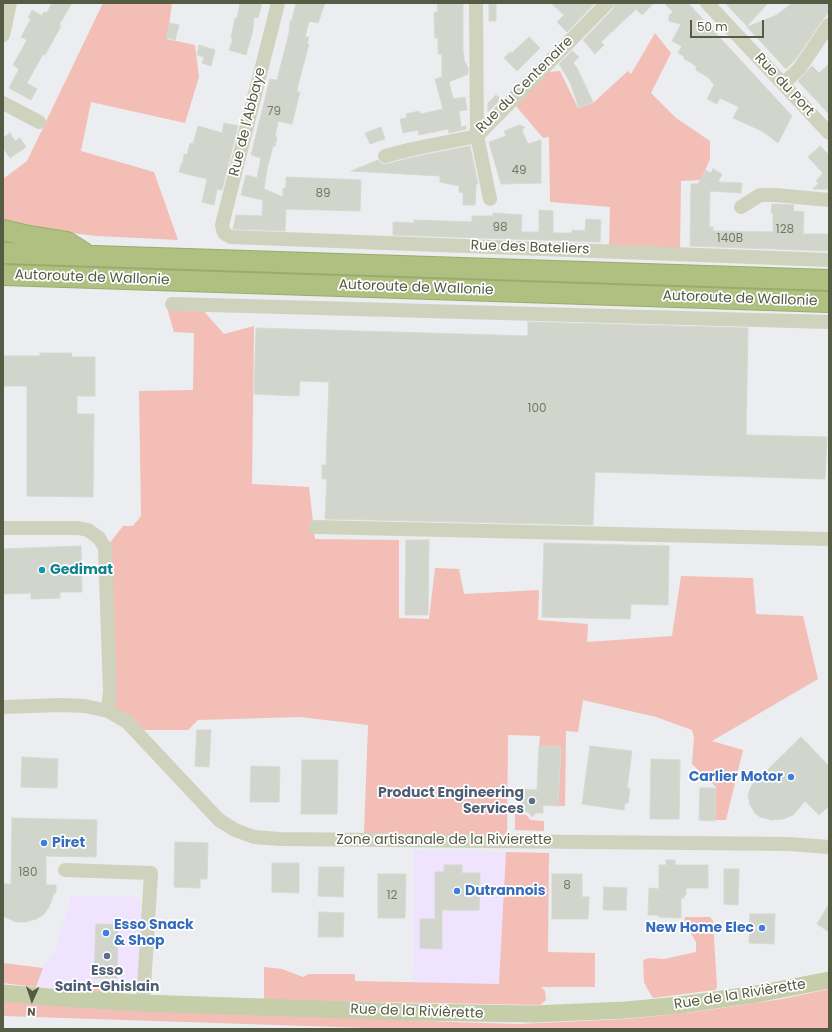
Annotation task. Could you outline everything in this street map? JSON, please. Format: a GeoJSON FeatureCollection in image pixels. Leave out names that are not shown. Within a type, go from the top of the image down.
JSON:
{"type":"FeatureCollection","features":[{"type":"Feature","properties":{"kind":"highway"},"geometry":{"type":"LineString","coordinates":[[3,230],[67,242],[89,256]]}},
{"type":"Feature","properties":{"kind":"highway","name":"Autoroute de Wallonie"},"geometry":{"type":"LineString","coordinates":[[3,253],[829,280]]}},
{"type":"Feature","properties":{"kind":"highway","name":"Autoroute de Wallonie"},"geometry":{"type":"LineString","coordinates":[[3,275],[829,302]]}},
{"type":"Feature","properties":{"kind":"highway"},"geometry":{"type":"LineString","coordinates":[[3,286],[51,285],[117,278]]}},
{"type":"Feature","properties":{"kind":"main road","name":"Rue de la Rivièrette"},"geometry":{"type":"LineString","coordinates":[[3,993],[144,1003],[500,1015],[626,1010],[680,1005],[757,994],[829,980]]}},
{"type":"Feature","properties":{"kind":"street"},"geometry":{"type":"LineString","coordinates":[[3,35],[10,3]]}},
{"type":"Feature","properties":{"kind":"street","name":"Rue de l'Abbaye"},"geometry":{"type":"LineString","coordinates":[[232,237],[225,234],[222,225],[278,3]]}},
{"type":"Feature","properties":{"kind":"street"},"geometry":{"type":"LineString","coordinates":[[476,3],[477,136],[490,199]]}},
{"type":"Feature","properties":{"kind":"street","name":"Rue du Centenaire"},"geometry":{"type":"LineString","coordinates":[[385,156],[477,136],[607,3]]}},
{"type":"Feature","properties":{"kind":"street","name":"Rue du Port"},"geometry":{"type":"LineString","coordinates":[[707,3],[829,133]]}},
{"type":"Feature","properties":{"kind":"street"},"geometry":{"type":"LineString","coordinates":[[783,84],[800,69],[829,25]]}},
{"type":"Feature","properties":{"kind":"street"},"geometry":{"type":"LineString","coordinates":[[3,103],[39,122]]}},
{"type":"Feature","properties":{"kind":"street"},"geometry":{"type":"LineString","coordinates":[[741,207],[760,195],[829,200]]}},
{"type":"Feature","properties":{"kind":"street","name":"Rue des Bateliers"},"geometry":{"type":"LineString","coordinates":[[232,237],[829,260]]}},
{"type":"Feature","properties":{"kind":"street"},"geometry":{"type":"LineString","coordinates":[[172,304],[829,322]]}},
{"type":"Feature","properties":{"kind":"street"},"geometry":{"type":"LineString","coordinates":[[316,527],[829,538]]}},
{"type":"Feature","properties":{"kind":"street"},"geometry":{"type":"LineString","coordinates":[[3,528],[78,528],[88,530],[99,538],[105,548],[110,691],[108,711]]}},
{"type":"Feature","properties":{"kind":"street","name":"Zone artisanale de la Rivierette"},"geometry":{"type":"LineString","coordinates":[[3,707],[59,705],[85,706],[108,711],[127,722],[219,820],[235,830],[254,837],[280,839],[789,844],[829,847]]}},
{"type":"Feature","properties":{"kind":"street"},"geometry":{"type":"LineString","coordinates":[[65,870],[151,872],[144,1003]]}},
{"type":"Feature","properties":{"kind":"shaded area"},"geometry":{"type":"Polygon","coordinates":[[[103,3],[172,3],[167,39],[195,45],[199,77],[185,123],[91,102],[81,151],[154,172],[178,240],[97,236],[29,228],[3,220],[3,179],[27,161],[103,3]]]}},
{"type":"Feature","properties":{"kind":"shaded area"},"geometry":{"type":"Polygon","coordinates":[[[655,33],[671,53],[651,93],[676,118],[710,141],[710,159],[701,180],[681,181],[680,251],[609,247],[610,207],[550,202],[549,137],[543,138],[516,106],[548,72],[560,71],[578,108],[593,103],[628,71],[631,74],[655,33]]]}},
{"type":"Feature","properties":{"kind":"shaded area"},"geometry":{"type":"Polygon","coordinates":[[[167,308],[201,308],[224,334],[254,326],[252,484],[309,487],[315,539],[399,540],[399,618],[429,619],[435,568],[459,569],[464,594],[539,590],[538,620],[588,624],[587,642],[672,636],[681,576],[753,578],[756,614],[803,616],[818,679],[712,741],[743,750],[726,820],[715,820],[716,787],[692,764],[694,737],[692,730],[656,717],[583,700],[578,732],[566,731],[565,806],[558,806],[561,747],[539,746],[540,736],[508,735],[507,835],[364,834],[368,725],[300,717],[198,720],[188,730],[144,730],[109,706],[105,549],[123,526],[133,526],[141,516],[139,391],[193,390],[194,333],[174,332],[167,308]]]}},
{"type":"Feature","properties":{"kind":"shaded area"},"geometry":{"type":"Polygon","coordinates":[[[515,814],[526,815],[531,820],[544,821],[544,831],[515,830],[515,814]]]}},
{"type":"Feature","properties":{"kind":"shaded area"},"geometry":{"type":"Polygon","coordinates":[[[414,850],[506,852],[499,984],[413,982],[414,850]]]}},
{"type":"Feature","properties":{"kind":"shaded area"},"geometry":{"type":"Polygon","coordinates":[[[506,852],[549,853],[548,952],[595,953],[595,987],[541,987],[545,991],[546,1000],[540,1005],[264,1000],[264,967],[282,969],[303,977],[309,974],[355,974],[355,981],[499,984],[506,852]]]}},
{"type":"Feature","properties":{"kind":"shaded area"},"geometry":{"type":"Polygon","coordinates":[[[71,896],[135,897],[141,902],[139,979],[132,989],[122,993],[36,987],[43,968],[56,949],[71,896]]]}},
{"type":"Feature","properties":{"kind":"shaded area"},"geometry":{"type":"Polygon","coordinates":[[[685,917],[710,917],[713,921],[717,987],[715,990],[653,998],[644,982],[643,960],[650,958],[664,959],[696,952],[696,942],[684,922],[685,917]]]}},
{"type":"Feature","properties":{"kind":"shaded area"},"geometry":{"type":"Polygon","coordinates":[[[3,963],[43,968],[36,987],[3,983],[3,963]]]}},
{"type":"Feature","properties":{"kind":"shaded area"},"geometry":{"type":"Polygon","coordinates":[[[76,986],[114,987],[122,993],[74,991],[76,986]]]}},
{"type":"Feature","properties":{"kind":"shaded area"},"geometry":{"type":"Polygon","coordinates":[[[829,989],[829,1029],[398,1029],[3,1016],[3,1000],[67,1005],[519,1024],[627,1019],[695,1012],[782,999],[829,989]]]}},
{"type":"Feature","properties":{"kind":"building"},"geometry":{"type":"Polygon","coordinates":[[[52,3],[72,3],[59,25],[61,26],[45,55],[43,54],[27,83],[37,89],[31,100],[9,88],[19,69],[13,65],[27,40],[21,37],[31,19],[28,18],[32,10],[42,16],[44,12],[47,13],[52,3]]]}},
{"type":"Feature","properties":{"kind":"building"},"geometry":{"type":"Polygon","coordinates":[[[240,3],[262,3],[258,18],[254,17],[253,30],[246,55],[229,50],[233,39],[231,38],[235,18],[237,19],[240,3]]]}},
{"type":"Feature","properties":{"kind":"building"},"geometry":{"type":"Polygon","coordinates":[[[296,3],[325,3],[318,23],[309,21],[305,37],[309,37],[307,44],[309,44],[298,85],[297,92],[300,92],[292,124],[278,121],[275,137],[277,137],[267,169],[264,189],[283,197],[283,188],[286,188],[286,177],[361,180],[360,211],[286,209],[285,231],[233,229],[236,215],[262,216],[263,200],[241,195],[246,175],[257,178],[261,158],[251,155],[270,79],[277,80],[289,33],[290,21],[292,20],[296,3]]]}},
{"type":"Feature","properties":{"kind":"building"},"geometry":{"type":"Polygon","coordinates":[[[437,3],[463,3],[463,50],[464,60],[468,68],[468,74],[449,82],[453,99],[465,97],[467,110],[459,111],[461,127],[466,126],[466,129],[449,133],[448,129],[419,135],[418,130],[403,133],[400,119],[407,118],[406,114],[419,111],[421,114],[443,109],[435,79],[442,77],[442,54],[438,54],[438,38],[435,38],[434,13],[438,11],[437,3]]]}},
{"type":"Feature","properties":{"kind":"building"},"geometry":{"type":"Polygon","coordinates":[[[489,3],[496,3],[496,21],[489,21],[489,3]]]}},
{"type":"Feature","properties":{"kind":"building"},"geometry":{"type":"Polygon","coordinates":[[[551,3],[595,3],[567,32],[557,22],[564,15],[551,3]]]}},
{"type":"Feature","properties":{"kind":"building"},"geometry":{"type":"Polygon","coordinates":[[[615,3],[654,3],[642,15],[636,9],[601,42],[604,45],[595,54],[583,40],[613,9],[615,3]]]}},
{"type":"Feature","properties":{"kind":"building"},"geometry":{"type":"Polygon","coordinates":[[[664,3],[688,3],[792,116],[778,143],[762,131],[733,118],[739,107],[720,98],[717,104],[707,99],[714,85],[709,78],[696,70],[696,66],[693,65],[694,64],[684,59],[684,56],[678,53],[682,46],[672,41],[681,24],[669,21],[669,15],[673,12],[664,3]]]}},
{"type":"Feature","properties":{"kind":"building"},"geometry":{"type":"Polygon","coordinates":[[[725,3],[768,3],[747,26],[725,3]]]}},
{"type":"Feature","properties":{"kind":"building"},"geometry":{"type":"Polygon","coordinates":[[[792,3],[829,3],[829,11],[795,60],[786,69],[747,27],[777,15],[792,3]]]}},
{"type":"Feature","properties":{"kind":"building"},"geometry":{"type":"Polygon","coordinates":[[[170,23],[179,25],[175,40],[166,37],[170,23]]]}},
{"type":"Feature","properties":{"kind":"building"},"geometry":{"type":"Polygon","coordinates":[[[529,37],[540,48],[517,71],[504,58],[510,52],[512,53],[529,37]]]}},
{"type":"Feature","properties":{"kind":"building"},"geometry":{"type":"Polygon","coordinates":[[[199,45],[215,50],[211,66],[202,63],[204,57],[197,55],[199,45]]]}},
{"type":"Feature","properties":{"kind":"building"},"geometry":{"type":"Polygon","coordinates":[[[572,51],[579,57],[573,63],[577,68],[593,102],[579,108],[570,82],[559,64],[572,51]]]}},
{"type":"Feature","properties":{"kind":"building"},"geometry":{"type":"Polygon","coordinates":[[[829,64],[829,114],[798,81],[812,66],[819,73],[829,64]]]}},
{"type":"Feature","properties":{"kind":"building"},"geometry":{"type":"Polygon","coordinates":[[[496,95],[501,99],[488,112],[488,103],[496,95]]]}},
{"type":"Feature","properties":{"kind":"building"},"geometry":{"type":"Polygon","coordinates":[[[224,123],[238,126],[222,190],[217,189],[214,205],[202,202],[207,179],[179,172],[184,154],[187,155],[190,143],[193,144],[198,126],[222,133],[224,123]]]}},
{"type":"Feature","properties":{"kind":"building"},"geometry":{"type":"Polygon","coordinates":[[[519,125],[525,127],[522,130],[528,144],[541,140],[541,183],[501,184],[489,142],[506,136],[504,131],[519,125]]]}},
{"type":"Feature","properties":{"kind":"building"},"geometry":{"type":"Polygon","coordinates":[[[381,127],[385,139],[370,144],[365,133],[381,127]]]}},
{"type":"Feature","properties":{"kind":"building"},"geometry":{"type":"Polygon","coordinates":[[[10,133],[15,141],[20,138],[26,147],[10,158],[3,148],[3,138],[10,133]]]}},
{"type":"Feature","properties":{"kind":"building"},"geometry":{"type":"Polygon","coordinates":[[[470,146],[478,184],[476,184],[475,205],[463,205],[463,193],[459,192],[459,186],[440,182],[440,176],[351,171],[378,160],[382,164],[387,164],[470,146]]]}},
{"type":"Feature","properties":{"kind":"building"},"geometry":{"type":"Polygon","coordinates":[[[820,146],[829,155],[829,190],[813,189],[819,183],[816,181],[823,173],[808,157],[820,146]]]}},
{"type":"Feature","properties":{"kind":"building"},"geometry":{"type":"Polygon","coordinates":[[[713,169],[722,174],[718,182],[742,183],[741,193],[710,191],[709,227],[713,227],[713,231],[773,232],[773,213],[771,213],[772,204],[794,205],[793,211],[804,212],[803,234],[829,234],[829,251],[690,246],[691,184],[698,184],[706,170],[711,173],[713,169]]]}},
{"type":"Feature","properties":{"kind":"building"},"geometry":{"type":"Polygon","coordinates":[[[539,210],[553,211],[553,233],[572,233],[572,230],[585,231],[586,219],[601,220],[600,242],[393,235],[393,222],[414,223],[414,220],[472,222],[472,216],[493,216],[493,213],[522,215],[521,232],[539,232],[539,210]]]}},
{"type":"Feature","properties":{"kind":"building"},"geometry":{"type":"Polygon","coordinates":[[[528,322],[748,328],[746,435],[827,437],[825,479],[595,472],[593,525],[325,519],[327,479],[322,479],[322,465],[326,465],[329,382],[300,381],[299,396],[254,394],[256,328],[528,336],[528,322]]]}},
{"type":"Feature","properties":{"kind":"building"},"geometry":{"type":"Polygon","coordinates":[[[40,353],[72,353],[71,357],[95,357],[95,396],[77,396],[77,414],[94,414],[93,497],[27,496],[27,386],[3,386],[3,356],[40,356],[40,353]]]}},
{"type":"Feature","properties":{"kind":"building"},"geometry":{"type":"Polygon","coordinates":[[[406,540],[429,540],[428,615],[405,615],[406,540]]]}},
{"type":"Feature","properties":{"kind":"building"},"geometry":{"type":"Polygon","coordinates":[[[544,543],[669,546],[668,605],[631,604],[630,619],[542,617],[544,543]]]}},
{"type":"Feature","properties":{"kind":"building","name":"Gedimat"},"geometry":{"type":"Polygon","coordinates":[[[81,546],[82,592],[60,592],[60,598],[31,599],[31,593],[3,594],[3,549],[81,546]]]}},
{"type":"Feature","properties":{"kind":"building"},"geometry":{"type":"Polygon","coordinates":[[[197,730],[211,730],[209,767],[195,766],[197,730]]]}},
{"type":"Feature","properties":{"kind":"building"},"geometry":{"type":"Polygon","coordinates":[[[801,737],[829,766],[829,806],[819,815],[805,801],[793,815],[783,819],[772,820],[760,817],[755,813],[750,805],[748,795],[751,786],[801,737]]]}},
{"type":"Feature","properties":{"kind":"building"},"geometry":{"type":"Polygon","coordinates":[[[539,746],[561,747],[558,806],[543,805],[543,813],[536,813],[532,817],[528,812],[521,812],[522,789],[537,790],[539,746]]]}},
{"type":"Feature","properties":{"kind":"building"},"geometry":{"type":"Polygon","coordinates":[[[590,746],[632,751],[627,788],[630,788],[628,803],[625,803],[624,810],[582,804],[590,746]]]}},
{"type":"Feature","properties":{"kind":"building"},"geometry":{"type":"Polygon","coordinates":[[[22,757],[58,759],[57,788],[21,787],[22,757]]]}},
{"type":"Feature","properties":{"kind":"building"},"geometry":{"type":"Polygon","coordinates":[[[651,759],[680,760],[679,819],[650,819],[651,759]]]}},
{"type":"Feature","properties":{"kind":"building"},"geometry":{"type":"Polygon","coordinates":[[[302,760],[338,760],[337,814],[301,814],[302,760]]]}},
{"type":"Feature","properties":{"kind":"building"},"geometry":{"type":"Polygon","coordinates":[[[251,766],[280,767],[279,802],[250,802],[251,766]]]}},
{"type":"Feature","properties":{"kind":"building"},"geometry":{"type":"Polygon","coordinates":[[[700,788],[716,788],[715,821],[699,820],[700,788]]]}},
{"type":"Feature","properties":{"kind":"building"},"geometry":{"type":"Polygon","coordinates":[[[12,818],[97,820],[96,857],[46,856],[46,885],[56,885],[56,893],[54,893],[49,907],[43,915],[26,922],[16,922],[3,916],[3,884],[11,884],[12,818]]]}},
{"type":"Feature","properties":{"kind":"building"},"geometry":{"type":"Polygon","coordinates":[[[175,842],[208,843],[207,879],[200,879],[200,888],[174,887],[175,842]]]}},
{"type":"Feature","properties":{"kind":"building"},"geometry":{"type":"Polygon","coordinates":[[[666,860],[675,860],[675,865],[708,865],[708,888],[686,888],[686,895],[684,895],[684,898],[681,898],[681,918],[648,915],[649,888],[659,889],[659,865],[666,865],[666,860]]]}},
{"type":"Feature","properties":{"kind":"building"},"geometry":{"type":"Polygon","coordinates":[[[272,863],[299,863],[299,893],[272,892],[272,863]]]}},
{"type":"Feature","properties":{"kind":"building","name":"Dutrannois"},"geometry":{"type":"Polygon","coordinates":[[[444,865],[462,865],[462,873],[480,873],[479,910],[442,910],[442,949],[420,948],[420,919],[435,919],[435,872],[444,872],[444,865]]]}},
{"type":"Feature","properties":{"kind":"building"},"geometry":{"type":"Polygon","coordinates":[[[319,867],[344,867],[343,897],[318,896],[319,867]]]}},
{"type":"Feature","properties":{"kind":"building"},"geometry":{"type":"Polygon","coordinates":[[[724,869],[739,869],[738,905],[724,904],[724,869]]]}},
{"type":"Feature","properties":{"kind":"building"},"geometry":{"type":"Polygon","coordinates":[[[378,874],[406,874],[405,918],[378,918],[378,874]]]}},
{"type":"Feature","properties":{"kind":"building"},"geometry":{"type":"Polygon","coordinates":[[[552,874],[582,874],[582,897],[589,897],[588,919],[552,919],[552,874]]]}},
{"type":"Feature","properties":{"kind":"building"},"geometry":{"type":"Polygon","coordinates":[[[604,887],[627,888],[626,910],[603,910],[604,887]]]}},
{"type":"Feature","properties":{"kind":"building"},"geometry":{"type":"Polygon","coordinates":[[[829,904],[829,932],[817,924],[829,904]]]}},
{"type":"Feature","properties":{"kind":"building"},"geometry":{"type":"Polygon","coordinates":[[[319,912],[344,913],[343,937],[318,937],[319,912]]]}},
{"type":"Feature","properties":{"kind":"building"},"geometry":{"type":"Polygon","coordinates":[[[750,914],[775,914],[774,944],[749,943],[750,914]]]}},
{"type":"Feature","properties":{"kind":"building"},"geometry":{"type":"Polygon","coordinates":[[[96,924],[118,925],[117,978],[94,978],[96,924]]]}},
{"type":"Feature","properties":{"kind":"place","name":"Gedimat"},"geometry":{"type":"Point","coordinates":[42,570]}},
{"type":"Feature","properties":{"kind":"place","name":"Carlier Motor"},"geometry":{"type":"Point","coordinates":[791,777]}},
{"type":"Feature","properties":{"kind":"place","name":"Product Engineering Services"},"geometry":{"type":"Point","coordinates":[532,801]}},
{"type":"Feature","properties":{"kind":"place","name":"Piret"},"geometry":{"type":"Point","coordinates":[44,843]}},
{"type":"Feature","properties":{"kind":"place","name":"Dutrannois"},"geometry":{"type":"Point","coordinates":[457,891]}},
{"type":"Feature","properties":{"kind":"place","name":"New Home Elec"},"geometry":{"type":"Point","coordinates":[762,928]}},
{"type":"Feature","properties":{"kind":"place","name":"Esso Snack & Shop"},"geometry":{"type":"Point","coordinates":[106,933]}},
{"type":"Feature","properties":{"kind":"place","name":"Esso Saint-Ghislain"},"geometry":{"type":"Point","coordinates":[107,956]}}]}
